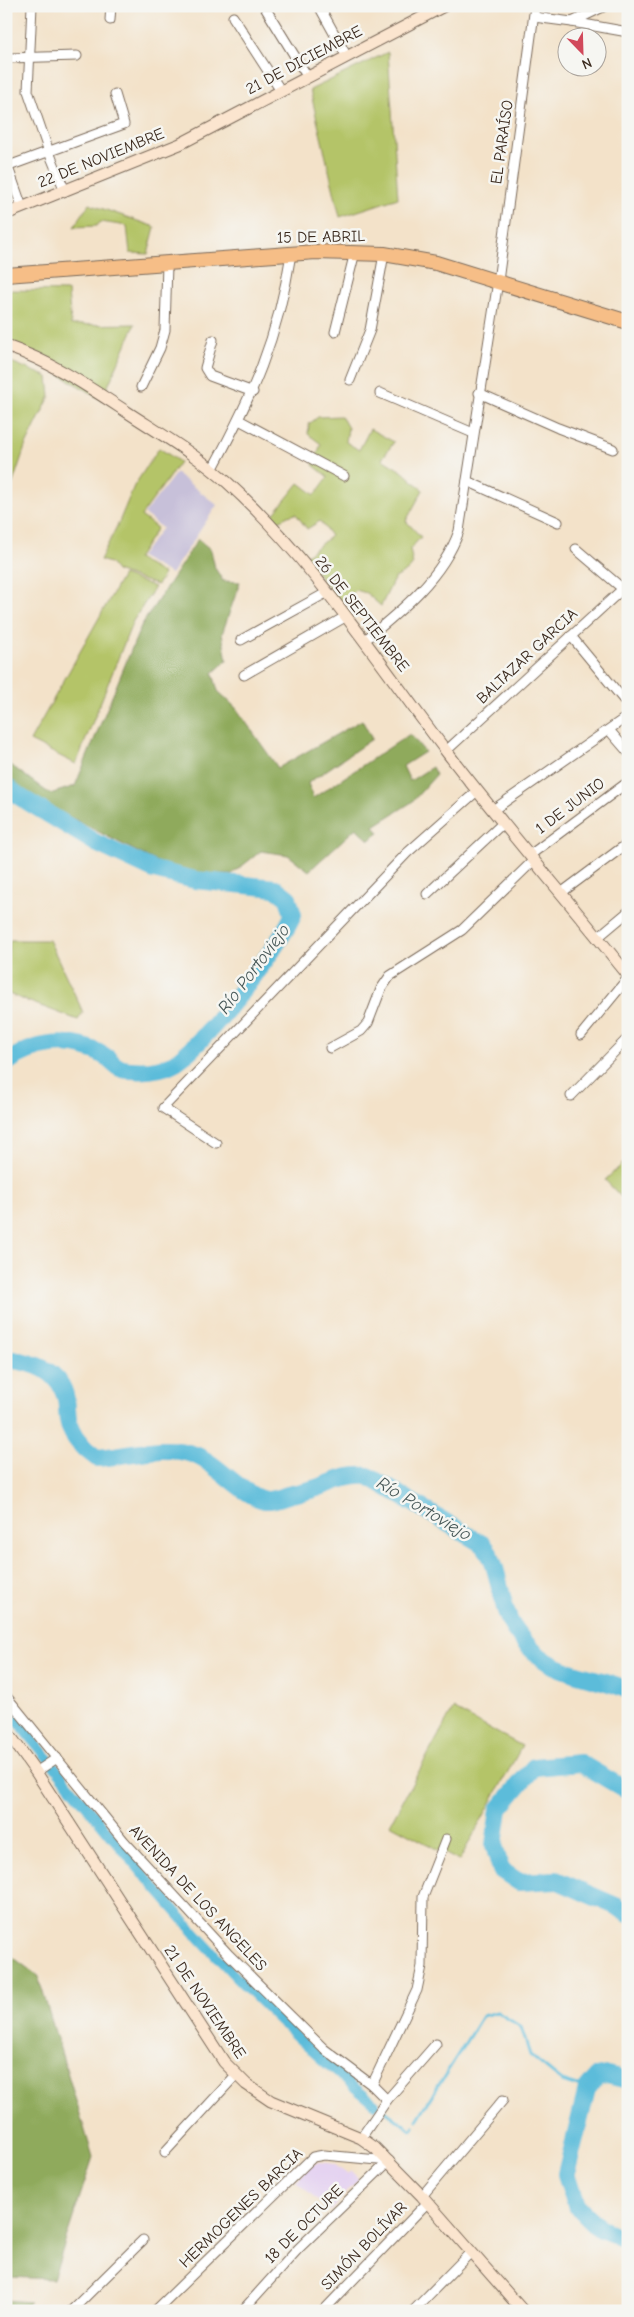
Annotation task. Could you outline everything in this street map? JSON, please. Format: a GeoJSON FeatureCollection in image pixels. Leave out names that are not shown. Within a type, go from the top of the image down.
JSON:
{"type":"FeatureCollection","features":[{"type":"Feature","properties":{"kind":"main road","name":"15 DE ABRIL"},"geometry":{"type":"LineString","coordinates":[[6,275],[291,254],[355,252],[384,254],[436,263],[628,322]]}},
{"type":"Feature","properties":{"kind":"street"},"geometry":{"type":"LineString","coordinates":[[32,6],[28,90],[65,191]]}},
{"type":"Feature","properties":{"kind":"street"},"geometry":{"type":"LineString","coordinates":[[110,20],[111,6]]}},
{"type":"Feature","properties":{"kind":"street"},"geometry":{"type":"LineString","coordinates":[[264,6],[308,76]]}},
{"type":"Feature","properties":{"kind":"street"},"geometry":{"type":"LineString","coordinates":[[319,6],[346,55]]}},
{"type":"Feature","properties":{"kind":"street","name":"21 DE DICIEMBRE"},"geometry":{"type":"LineString","coordinates":[[180,144],[346,55],[444,6]]}},
{"type":"Feature","properties":{"kind":"street","name":"EL PARAÍSO"},"geometry":{"type":"LineString","coordinates":[[364,641],[417,593],[449,554],[462,518],[479,393],[498,281],[536,6]]}},
{"type":"Feature","properties":{"kind":"street"},"geometry":{"type":"LineString","coordinates":[[572,22],[605,6]]}},
{"type":"Feature","properties":{"kind":"street"},"geometry":{"type":"LineString","coordinates":[[232,17],[281,90]]}},
{"type":"Feature","properties":{"kind":"street"},"geometry":{"type":"LineString","coordinates":[[534,17],[628,32]]}},
{"type":"Feature","properties":{"kind":"street"},"geometry":{"type":"LineString","coordinates":[[8,58],[77,56]]}},
{"type":"Feature","properties":{"kind":"street"},"geometry":{"type":"LineString","coordinates":[[6,167],[124,124],[115,94]]}},
{"type":"Feature","properties":{"kind":"street","name":"22 DE NOVIEMBRE"},"geometry":{"type":"LineString","coordinates":[[6,214],[180,144]]}},
{"type":"Feature","properties":{"kind":"street"},"geometry":{"type":"LineString","coordinates":[[6,172],[10,173],[22,207]]}},
{"type":"Feature","properties":{"kind":"street"},"geometry":{"type":"LineString","coordinates":[[335,332],[355,252]]}},
{"type":"Feature","properties":{"kind":"street"},"geometry":{"type":"LineString","coordinates":[[212,470],[253,392],[270,347],[286,285],[291,254]]}},
{"type":"Feature","properties":{"kind":"street"},"geometry":{"type":"LineString","coordinates":[[350,380],[370,330],[384,254]]}},
{"type":"Feature","properties":{"kind":"street"},"geometry":{"type":"LineString","coordinates":[[141,387],[160,348],[164,330],[167,264]]}},
{"type":"Feature","properties":{"kind":"street"},"geometry":{"type":"LineString","coordinates":[[213,340],[205,368],[206,372],[210,376],[253,392]]}},
{"type":"Feature","properties":{"kind":"street","name":"26 DE SEPTIEMBRE"},"geometry":{"type":"LineString","coordinates":[[6,346],[65,372],[180,447],[212,470],[275,531],[364,641],[477,791],[628,977]]}},
{"type":"Feature","properties":{"kind":"street"},"geometry":{"type":"LineString","coordinates":[[380,393],[473,433]]}},
{"type":"Feature","properties":{"kind":"street"},"geometry":{"type":"LineString","coordinates":[[479,393],[558,428],[613,449]]}},
{"type":"Feature","properties":{"kind":"street"},"geometry":{"type":"LineString","coordinates":[[239,420],[344,476]]}},
{"type":"Feature","properties":{"kind":"street"},"geometry":{"type":"LineString","coordinates":[[466,481],[558,522]]}},
{"type":"Feature","properties":{"kind":"street"},"geometry":{"type":"LineString","coordinates":[[576,550],[625,586]]}},
{"type":"Feature","properties":{"kind":"street","name":"BALTAZAR GARCIA"},"geometry":{"type":"LineString","coordinates":[[446,751],[625,586]]}},
{"type":"Feature","properties":{"kind":"street"},"geometry":{"type":"LineString","coordinates":[[241,640],[326,593]]}},
{"type":"Feature","properties":{"kind":"street"},"geometry":{"type":"LineString","coordinates":[[244,675],[345,617]]}},
{"type":"Feature","properties":{"kind":"street"},"geometry":{"type":"LineString","coordinates":[[571,636],[628,705]]}},
{"type":"Feature","properties":{"kind":"street"},"geometry":{"type":"LineString","coordinates":[[493,810],[628,716]]}},
{"type":"Feature","properties":{"kind":"street"},"geometry":{"type":"LineString","coordinates":[[609,730],[628,752]]}},
{"type":"Feature","properties":{"kind":"street","name":"1 DE JUNIO"},"geometry":{"type":"LineString","coordinates":[[330,1048],[361,1031],[368,1023],[380,989],[390,976],[462,930],[532,857],[628,782]]}},
{"type":"Feature","properties":{"kind":"street"},"geometry":{"type":"LineString","coordinates":[[216,1143],[163,1108],[407,853],[477,791]]}},
{"type":"Feature","properties":{"kind":"street"},"geometry":{"type":"LineString","coordinates":[[427,894],[503,823]]}},
{"type":"Feature","properties":{"kind":"street"},"geometry":{"type":"LineString","coordinates":[[561,893],[628,843]]}},
{"type":"Feature","properties":{"kind":"street"},"geometry":{"type":"LineString","coordinates":[[598,938],[628,912]]}},
{"type":"Feature","properties":{"kind":"street"},"geometry":{"type":"LineString","coordinates":[[581,1036],[628,977]]}},
{"type":"Feature","properties":{"kind":"street"},"geometry":{"type":"LineString","coordinates":[[571,1096],[628,1038]]}},
{"type":"Feature","properties":{"kind":"street","name":"AVENIDA DE LOS ANGELES"},"geometry":{"type":"LineString","coordinates":[[6,1696],[48,1764],[124,1841],[258,1986],[324,2049],[372,2085],[387,2100]]}},
{"type":"Feature","properties":{"kind":"street","name":"21 DE NOVIEMBRE"},"geometry":{"type":"LineString","coordinates":[[6,1730],[48,1764],[212,2046],[236,2075],[276,2104],[360,2138],[388,2161],[425,2199],[523,2311]]}},
{"type":"Feature","properties":{"kind":"street"},"geometry":{"type":"LineString","coordinates":[[372,2085],[417,1990],[422,1966],[423,1897],[446,1839]]}},
{"type":"Feature","properties":{"kind":"street"},"geometry":{"type":"LineString","coordinates":[[360,2138],[387,2100],[436,2044]]}},
{"type":"Feature","properties":{"kind":"street"},"geometry":{"type":"LineString","coordinates":[[165,2152],[236,2075]]}},
{"type":"Feature","properties":{"kind":"street","name":"SIMÓN BOLÍVAR"},"geometry":{"type":"LineString","coordinates":[[322,2311],[425,2199],[503,2100]]}},
{"type":"Feature","properties":{"kind":"street","name":"HERMOGENES BARCIA"},"geometry":{"type":"LineString","coordinates":[[155,2311],[313,2157],[324,2155],[388,2161]]}},
{"type":"Feature","properties":{"kind":"street","name":"18 DE OCTURE"},"geometry":{"type":"LineString","coordinates":[[242,2311],[298,2249],[388,2161]]}},
{"type":"Feature","properties":{"kind":"street"},"geometry":{"type":"LineString","coordinates":[[71,2311],[143,2240]]}},
{"type":"Feature","properties":{"kind":"street"},"geometry":{"type":"LineString","coordinates":[[412,2311],[471,2252]]}},
{"type":"Feature","properties":{"kind":"shaded area"},"geometry":{"type":"Polygon","coordinates":[[[176,473],[217,505],[171,574],[140,557],[162,528],[144,514],[176,473]]]}},
{"type":"Feature","properties":{"kind":"shaded area"},"geometry":{"type":"Polygon","coordinates":[[[319,2162],[334,2164],[347,2174],[351,2171],[359,2179],[330,2211],[296,2181],[312,2165],[319,2162]]]}},
{"type":"Feature","properties":{"kind":"green space"},"geometry":{"type":"Polygon","coordinates":[[[388,52],[398,198],[340,217],[310,90],[388,52]]]}},
{"type":"Feature","properties":{"kind":"green space"},"geometry":{"type":"Polygon","coordinates":[[[89,204],[155,227],[148,254],[130,253],[127,226],[101,222],[96,226],[74,227],[89,204]]]}},
{"type":"Feature","properties":{"kind":"green space"},"geometry":{"type":"Polygon","coordinates":[[[6,290],[68,291],[71,325],[135,324],[102,400],[39,362],[6,348],[6,290]]]}},
{"type":"Feature","properties":{"kind":"green space"},"geometry":{"type":"Polygon","coordinates":[[[6,360],[48,377],[50,396],[25,447],[6,503],[6,360]]]}},
{"type":"Feature","properties":{"kind":"green space"},"geometry":{"type":"Polygon","coordinates":[[[341,416],[348,428],[346,442],[359,450],[370,429],[394,442],[382,459],[403,472],[423,490],[406,521],[421,537],[410,549],[413,564],[408,570],[394,579],[381,606],[366,593],[356,590],[341,602],[304,557],[331,536],[320,521],[307,529],[296,514],[277,522],[272,516],[299,483],[315,495],[328,477],[313,465],[321,444],[308,434],[309,424],[318,417],[341,416]]]}},
{"type":"Feature","properties":{"kind":"green space"},"geometry":{"type":"Polygon","coordinates":[[[159,448],[180,462],[141,516],[157,528],[137,559],[164,574],[157,585],[116,571],[110,563],[100,560],[134,486],[159,448]]]}},
{"type":"Feature","properties":{"kind":"green space"},"geometry":{"type":"Polygon","coordinates":[[[198,539],[211,550],[215,568],[223,581],[240,582],[222,634],[227,660],[213,673],[218,691],[236,708],[278,768],[362,720],[372,739],[308,783],[313,798],[410,734],[425,752],[403,766],[410,781],[432,767],[436,775],[412,802],[374,826],[379,833],[369,840],[356,828],[309,871],[288,855],[261,851],[232,874],[203,874],[165,866],[27,795],[6,773],[8,763],[50,794],[75,786],[141,626],[198,539]]]}},
{"type":"Feature","properties":{"kind":"green space"},"geometry":{"type":"Polygon","coordinates":[[[123,575],[155,587],[133,621],[76,764],[30,741],[123,575]]]}},
{"type":"Feature","properties":{"kind":"green space"},"geometry":{"type":"Polygon","coordinates":[[[10,940],[49,940],[83,1012],[78,1020],[6,993],[6,960],[10,940]]]}},
{"type":"Feature","properties":{"kind":"green space"},"geometry":{"type":"Polygon","coordinates":[[[628,1159],[628,1204],[605,1180],[628,1159]]]}},
{"type":"Feature","properties":{"kind":"green space"},"geometry":{"type":"Polygon","coordinates":[[[453,1709],[522,1746],[459,1861],[390,1824],[453,1709]]]}},
{"type":"Feature","properties":{"kind":"green space"},"geometry":{"type":"Polygon","coordinates":[[[6,1952],[38,1976],[93,2157],[53,2279],[6,2277],[6,1952]]]}},
{"type":"Feature","properties":{"kind":"green space"},"geometry":{"type":"Polygon","coordinates":[[[6,2300],[30,2302],[21,2311],[6,2311],[6,2300]]]}},
{"type":"Feature","properties":{"kind":"waterway","name":"Río Portoviejo"},"geometry":{"type":"LineString","coordinates":[[6,786],[20,797],[96,843],[154,870],[195,880],[275,888],[288,898],[293,915],[273,949],[238,996],[201,1039],[172,1064],[152,1070],[125,1069],[117,1067],[103,1055],[91,1049],[66,1044],[40,1047],[17,1056],[6,1063]]}},
{"type":"Feature","properties":{"kind":"waterway","name":"Río Portoviejo"},"geometry":{"type":"LineString","coordinates":[[6,1359],[35,1365],[44,1369],[58,1381],[66,1399],[68,1422],[73,1434],[97,1458],[158,1450],[183,1452],[203,1459],[248,1493],[265,1500],[310,1490],[353,1476],[368,1476],[484,1545],[495,1569],[510,1621],[514,1629],[533,1651],[548,1662],[564,1670],[628,1690]]}},
{"type":"Feature","properties":{"kind":"waterway"},"geometry":{"type":"LineString","coordinates":[[6,1707],[135,1865],[225,1966],[323,2061],[375,2104]]}},
{"type":"Feature","properties":{"kind":"waterway","name":"Río Portoviejo"},"geometry":{"type":"LineString","coordinates":[[628,1791],[580,1763],[534,1767],[499,1809],[494,1845],[501,1870],[519,1882],[556,1880],[618,1907],[628,1914]]}},
{"type":"Feature","properties":{"kind":"waterway"},"geometry":{"type":"LineString","coordinates":[[417,2120],[482,2016],[497,2012],[521,2027],[530,2055],[562,2081],[587,2089]]}},
{"type":"Feature","properties":{"kind":"waterway","name":"Río Portoviejo"},"geometry":{"type":"LineString","coordinates":[[628,2080],[607,2075],[597,2077],[587,2089],[566,2174],[576,2205],[600,2229],[628,2240]]}},
{"type":"Feature","properties":{"kind":"waterway"},"geometry":{"type":"LineString","coordinates":[[385,2111],[411,2130],[414,2126]]}}]}
